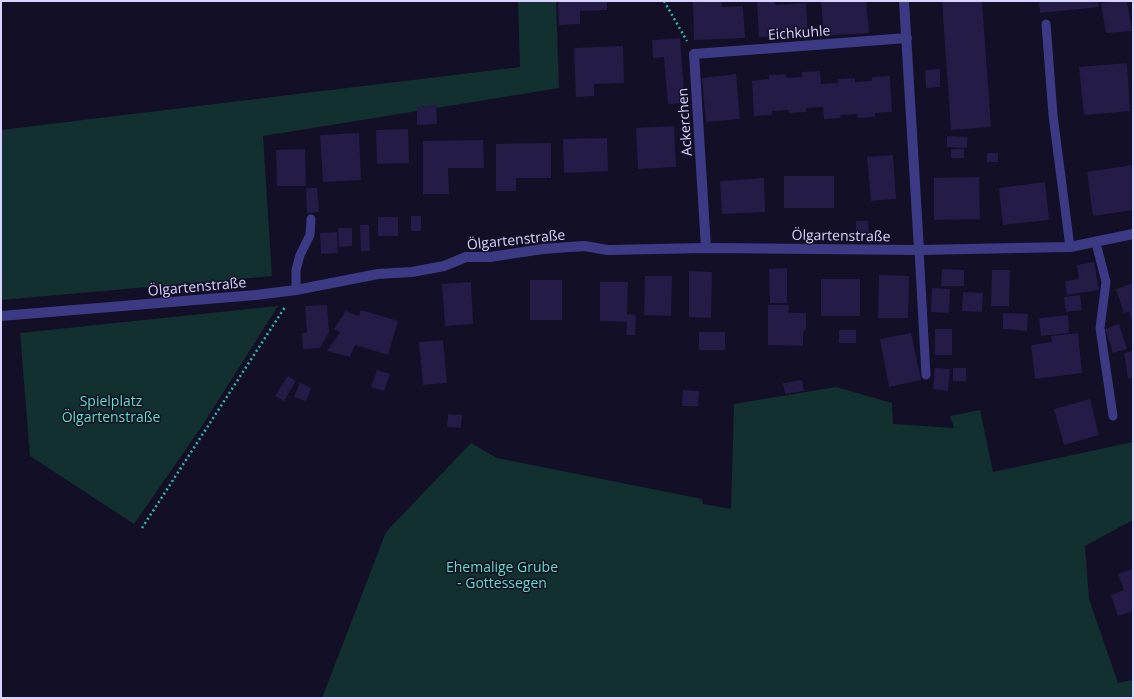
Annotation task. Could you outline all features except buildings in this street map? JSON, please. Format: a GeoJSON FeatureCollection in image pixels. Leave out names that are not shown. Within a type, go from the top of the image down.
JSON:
{"type":"FeatureCollection","features":[{"type":"Feature","properties":{"kind":"street"},"geometry":{"type":"LineString","coordinates":[[904,1],[919,250]]}},
{"type":"Feature","properties":{"kind":"street","name":"Eichkuhle"},"geometry":{"type":"LineString","coordinates":[[694,54],[906,38]]}},
{"type":"Feature","properties":{"kind":"street","name":"Ackerchen"},"geometry":{"type":"LineString","coordinates":[[694,54],[706,248]]}},
{"type":"Feature","properties":{"kind":"street","name":"Ölgartenstraße"},"geometry":{"type":"LineString","coordinates":[[1,316],[256,295],[296,290],[378,274],[412,272],[431,269],[444,266],[466,257],[490,257],[543,249],[584,246],[608,250],[706,248],[919,250],[1070,247],[1096,243],[1133,234]]}},
{"type":"Feature","properties":{"kind":"lane"},"geometry":{"type":"LineString","coordinates":[[1046,24],[1053,115],[1070,247]]}},
{"type":"Feature","properties":{"kind":"lane"},"geometry":{"type":"LineString","coordinates":[[296,290],[296,270],[300,256],[310,235],[311,219]]}},
{"type":"Feature","properties":{"kind":"lane"},"geometry":{"type":"LineString","coordinates":[[1096,243],[1106,282],[1100,328],[1113,416]]}},
{"type":"Feature","properties":{"kind":"lane"},"geometry":{"type":"LineString","coordinates":[[919,250],[926,375]]}},
{"type":"Feature","properties":{"kind":"path"},"geometry":{"type":"LineString","coordinates":[[664,1],[694,54]]}},
{"type":"Feature","properties":{"kind":"path"},"geometry":{"type":"LineString","coordinates":[[142,528],[296,290]]}},
{"type":"Feature","properties":{"kind":"green space"},"geometry":{"type":"Polygon","coordinates":[[[518,1],[556,1],[559,88],[263,136],[272,276],[1,300],[1,130],[520,67],[518,1]]]}},
{"type":"Feature","properties":{"kind":"green space","name":"Spielplatz Ölgartenstraße"},"geometry":{"type":"Polygon","coordinates":[[[278,306],[202,426],[134,524],[30,456],[20,333],[278,306]]]}},
{"type":"Feature","properties":{"kind":"green space","name":"Ehemalige Grube - Gottessegen"},"geometry":{"type":"Polygon","coordinates":[[[836,387],[892,403],[893,424],[954,428],[950,416],[980,410],[993,472],[1133,442],[1133,520],[1085,546],[1089,599],[1118,683],[1133,680],[1133,698],[322,698],[386,532],[471,443],[497,458],[702,499],[703,504],[731,509],[734,404],[836,387]]]}}]}
